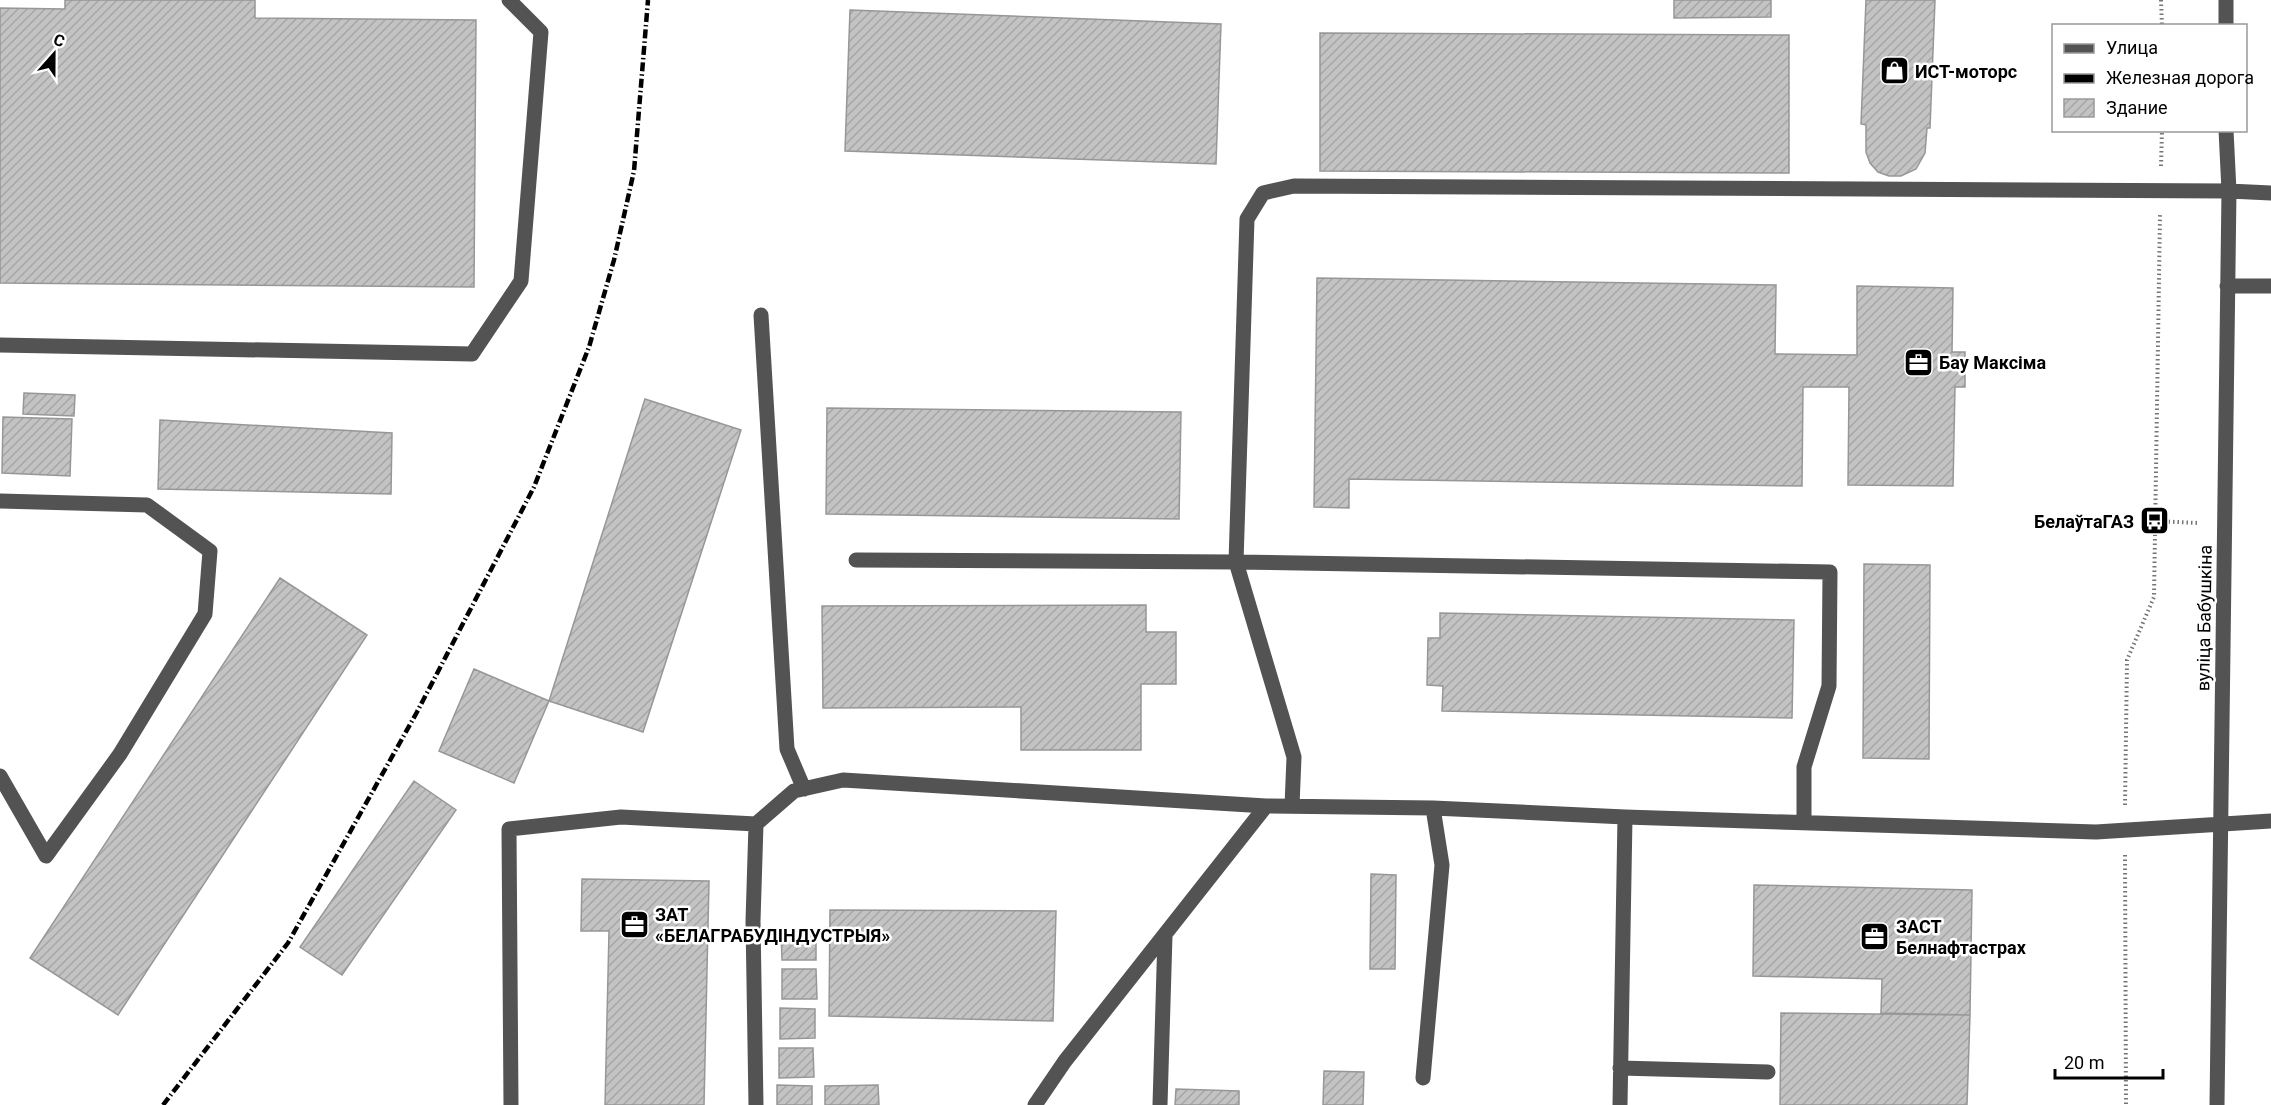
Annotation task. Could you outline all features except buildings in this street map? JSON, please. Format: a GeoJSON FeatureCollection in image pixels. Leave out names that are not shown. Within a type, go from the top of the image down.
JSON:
{"type":"FeatureCollection","features":[{"type":"Feature","properties":{"kind":"street"},"geometry":{"type":"LineString","coordinates":[[0,345],[472,354],[521,281],[541,32],[509,0]]}},
{"type":"Feature","properties":{"kind":"street"},"geometry":{"type":"LineString","coordinates":[[2226,0],[2226,24]]}},
{"type":"Feature","properties":{"kind":"street","name":"вуліца Бабушкіна"},"geometry":{"type":"LineString","coordinates":[[2217,1105],[2229,191],[2226,132]]}},
{"type":"Feature","properties":{"kind":"street"},"geometry":{"type":"LineString","coordinates":[[1292,806],[1294,757],[1236,562],[1247,219],[1263,193],[1294,186],[2271,193]]}},
{"type":"Feature","properties":{"kind":"street"},"geometry":{"type":"LineString","coordinates":[[2227,286],[2271,286]]}},
{"type":"Feature","properties":{"kind":"street"},"geometry":{"type":"LineString","coordinates":[[761,315],[787,749],[804,789]]}},
{"type":"Feature","properties":{"kind":"street"},"geometry":{"type":"LineString","coordinates":[[0,501],[147,505],[210,551],[205,614],[120,754],[46,856],[0,776]]}},
{"type":"Feature","properties":{"kind":"street"},"geometry":{"type":"LineString","coordinates":[[856,560],[1236,562],[1830,572],[1829,687],[1804,767],[1804,822]]}},
{"type":"Feature","properties":{"kind":"street"},"geometry":{"type":"LineString","coordinates":[[511,1105],[509,829],[621,817],[756,824],[794,791],[843,780],[1266,806],[1433,808],[1625,817],[2096,832],[2271,821]]}},
{"type":"Feature","properties":{"kind":"street"},"geometry":{"type":"LineString","coordinates":[[1035,1105],[1065,1061],[1266,806]]}},
{"type":"Feature","properties":{"kind":"street"},"geometry":{"type":"LineString","coordinates":[[1423,1078],[1442,865],[1433,808]]}},
{"type":"Feature","properties":{"kind":"street"},"geometry":{"type":"LineString","coordinates":[[1620,1105],[1625,817]]}},
{"type":"Feature","properties":{"kind":"street"},"geometry":{"type":"LineString","coordinates":[[756,824],[753,921],[756,1105]]}},
{"type":"Feature","properties":{"kind":"street"},"geometry":{"type":"LineString","coordinates":[[1160,1105],[1165,935]]}},
{"type":"Feature","properties":{"kind":"street"},"geometry":{"type":"LineString","coordinates":[[1620,1068],[1768,1072]]}},
{"type":"Feature","properties":{"kind":"path"},"geometry":{"type":"LineString","coordinates":[[2161,0],[2162,24]]}},
{"type":"Feature","properties":{"kind":"path"},"geometry":{"type":"LineString","coordinates":[[2126,1105],[2124,740],[2127,660],[2154,597],[2162,132]]}},
{"type":"Feature","properties":{"kind":"path"},"geometry":{"type":"LineString","coordinates":[[2155,520],[2224,524]]}},
{"type":"Feature","properties":{"kind":"railway"},"geometry":{"type":"LineString","coordinates":[[163,1105],[288,943],[417,712],[534,487],[589,347],[614,260],[634,171],[648,0]]}},
{"type":"Feature","properties":{"kind":"place","name":"ИСТ-моторс"},"geometry":{"type":"Point","coordinates":[1894,71]}},
{"type":"Feature","properties":{"kind":"place","name":"Бау Максіма"},"geometry":{"type":"Point","coordinates":[1918,362]}},
{"type":"Feature","properties":{"kind":"place","name":"БелаўтаГАЗ"},"geometry":{"type":"Point","coordinates":[2155,521]}},
{"type":"Feature","properties":{"kind":"place","name":"ЗАТ «БЕЛАГРАБУДIНДУСТРЫЯ»"},"geometry":{"type":"Point","coordinates":[634,924]}},
{"type":"Feature","properties":{"kind":"place","name":"ЗАСТ Белнафтастрах"},"geometry":{"type":"Point","coordinates":[1875,936]}}]}
